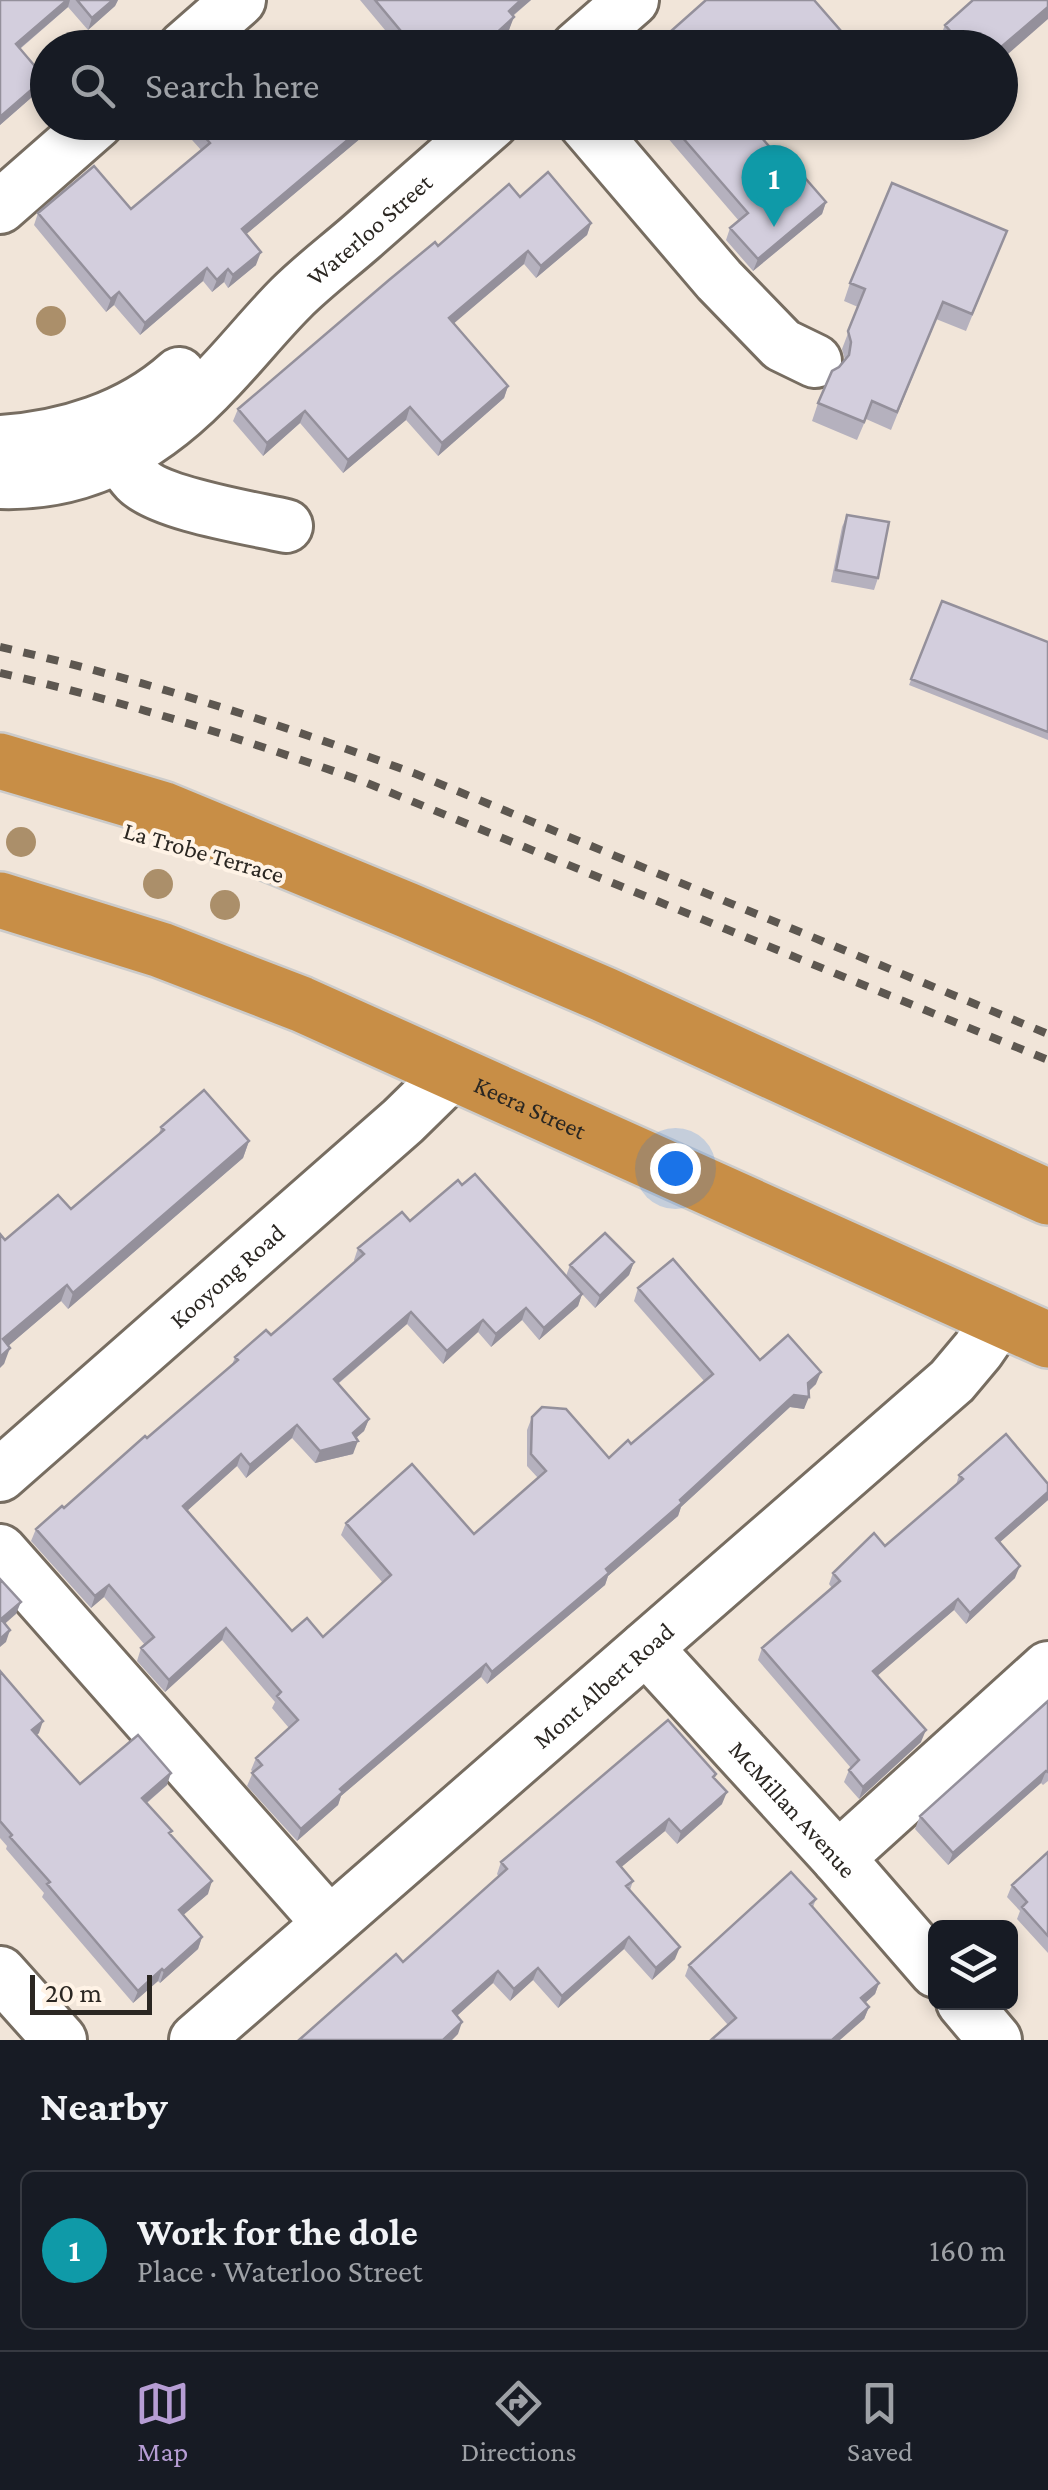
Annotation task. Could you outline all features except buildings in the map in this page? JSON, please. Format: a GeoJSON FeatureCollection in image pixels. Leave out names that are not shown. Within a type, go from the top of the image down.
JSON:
{"type":"FeatureCollection","features":[{"type":"Feature","properties":{"kind":"highway"},"geometry":{"type":"LineString","coordinates":[[0,761],[162,809],[406,910],[603,994],[1048,1197]]}},
{"type":"Feature","properties":{"kind":"highway","name":"La Trobe Terrace"},"geometry":{"type":"LineString","coordinates":[[0,800],[158,838],[406,910]]}},
{"type":"Feature","properties":{"kind":"highway","name":"Keera Street"},"geometry":{"type":"LineString","coordinates":[[0,900],[161,950],[301,1004],[1024,1329]]}},
{"type":"Feature","properties":{"kind":"street"},"geometry":{"type":"LineString","coordinates":[[205,30],[239,0]]}},
{"type":"Feature","properties":{"kind":"street"},"geometry":{"type":"LineString","coordinates":[[598,30],[632,0]]}},
{"type":"Feature","properties":{"kind":"street"},"geometry":{"type":"LineString","coordinates":[[0,206],[76,140]]}},
{"type":"Feature","properties":{"kind":"street","name":"Waterloo Street"},"geometry":{"type":"LineString","coordinates":[[110,439],[176,417],[206,391],[292,297],[471,140]]}},
{"type":"Feature","properties":{"kind":"street"},"geometry":{"type":"LineString","coordinates":[[599,140],[718,280],[782,345],[814,361]]}},
{"type":"Feature","properties":{"kind":"street"},"geometry":{"type":"LineString","coordinates":[[0,442],[44,437],[110,439]]}},
{"type":"Feature","properties":{"kind":"street"},"geometry":{"type":"LineString","coordinates":[[0,482],[52,480],[96,468],[110,439]]}},
{"type":"Feature","properties":{"kind":"street"},"geometry":{"type":"LineString","coordinates":[[110,439],[137,480],[158,494],[286,526]]}},
{"type":"Feature","properties":{"kind":"street","name":"Kooyong Road"},"geometry":{"type":"LineString","coordinates":[[0,1476],[453,1072]]}},
{"type":"Feature","properties":{"kind":"street","name":"Mont Albert Road"},"geometry":{"type":"LineString","coordinates":[[196,2040],[952,1381],[978,1350],[1024,1329]]}},
{"type":"Feature","properties":{"kind":"street"},"geometry":{"type":"LineString","coordinates":[[0,1551],[329,1923]]}},
{"type":"Feature","properties":{"kind":"street","name":"McMillan Avenue"},"geometry":{"type":"LineString","coordinates":[[646,1648],[928,1962]]}},
{"type":"Feature","properties":{"kind":"street"},"geometry":{"type":"LineString","coordinates":[[838,1858],[1048,1668]]}},
{"type":"Feature","properties":{"kind":"street"},"geometry":{"type":"LineString","coordinates":[[0,1973],[60,2040]]}},
{"type":"Feature","properties":{"kind":"street"},"geometry":{"type":"LineString","coordinates":[[969,2010],[995,2040]]}},
{"type":"Feature","properties":{"kind":"railway"},"geometry":{"type":"LineString","coordinates":[[0,647],[210,704],[416,774],[1048,1034]]}},
{"type":"Feature","properties":{"kind":"railway"},"geometry":{"type":"LineString","coordinates":[[0,673],[182,722],[362,781],[1048,1060]]}},
{"type":"Feature","properties":{"kind":"place","name":"Work for the dole"},"geometry":{"type":"Point","coordinates":[774,227]}}]}
